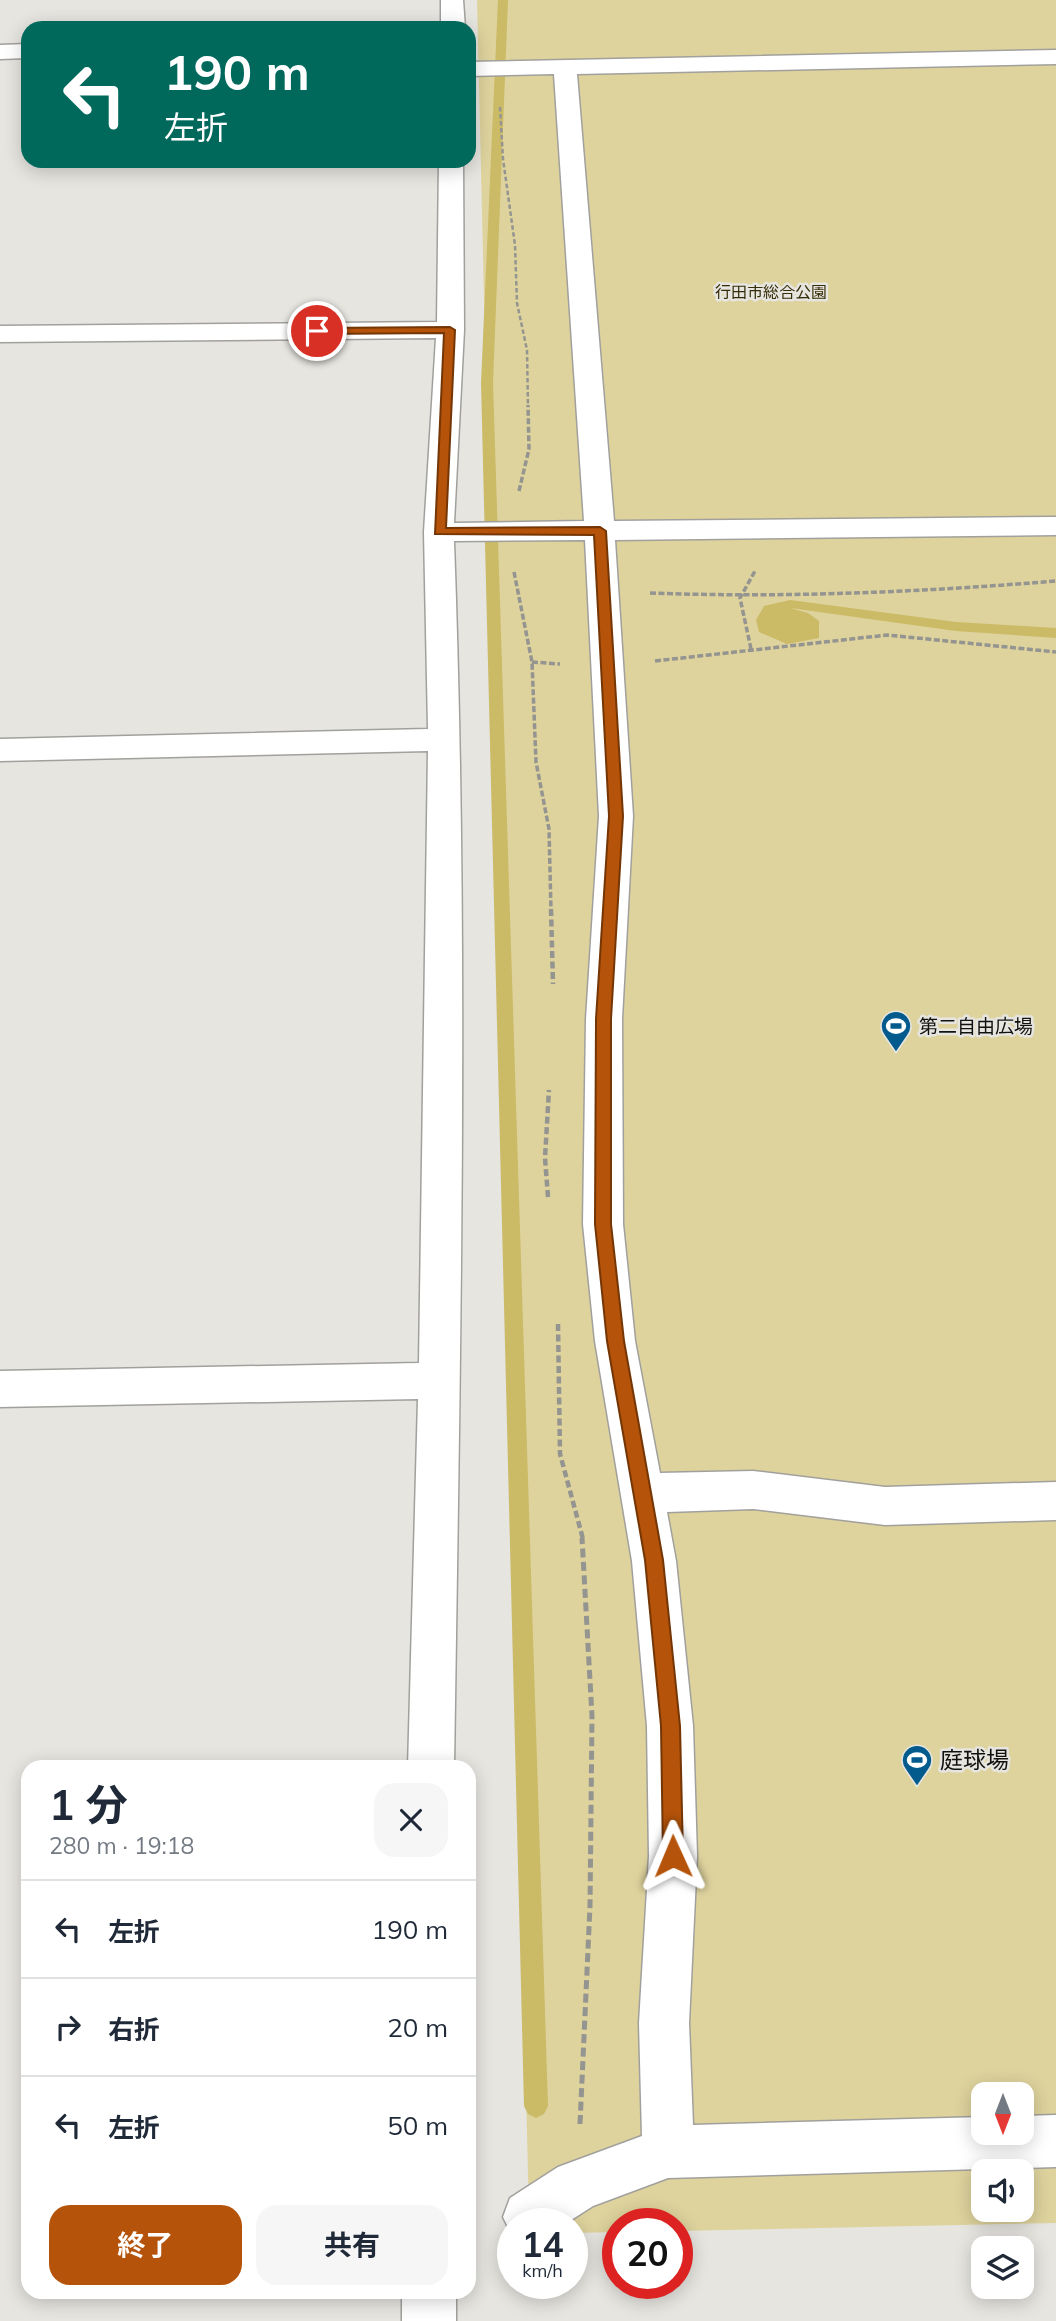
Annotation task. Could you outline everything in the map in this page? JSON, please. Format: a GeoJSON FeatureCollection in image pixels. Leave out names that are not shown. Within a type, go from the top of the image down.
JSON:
{"type":"FeatureCollection","features":[{"type":"Feature","properties":{"kind":"street"},"geometry":{"type":"LineString","coordinates":[[452,0],[453,21]]}},
{"type":"Feature","properties":{"kind":"street"},"geometry":{"type":"LineString","coordinates":[[0,52],[21,51]]}},
{"type":"Feature","properties":{"kind":"street"},"geometry":{"type":"LineString","coordinates":[[476,69],[1056,57]]}},
{"type":"Feature","properties":{"kind":"street"},"geometry":{"type":"LineString","coordinates":[[565,67],[600,531],[616,816],[604,1019],[603,1224],[615,1341],[654,1560],[670,1726],[673,1856],[664,2023],[668,2152]]}},
{"type":"Feature","properties":{"kind":"street"},"geometry":{"type":"LineString","coordinates":[[430,1760],[439,1381],[445,740],[439,532],[450,330],[451,168]]}},
{"type":"Feature","properties":{"kind":"street"},"geometry":{"type":"LineString","coordinates":[[0,334],[450,330]]}},
{"type":"Feature","properties":{"kind":"street"},"geometry":{"type":"LineString","coordinates":[[439,532],[1056,526]]}},
{"type":"Feature","properties":{"kind":"street"},"geometry":{"type":"LineString","coordinates":[[0,750],[445,740]]}},
{"type":"Feature","properties":{"kind":"street"},"geometry":{"type":"LineString","coordinates":[[0,1390],[439,1381]]}},
{"type":"Feature","properties":{"kind":"street"},"geometry":{"type":"LineString","coordinates":[[640,1493],[753,1490],[885,1506],[1056,1501]]}},
{"type":"Feature","properties":{"kind":"street"},"geometry":{"type":"LineString","coordinates":[[543,2208],[577,2186],[668,2152],[1056,2141]]}},
{"type":"Feature","properties":{"kind":"street"},"geometry":{"type":"LineString","coordinates":[[429,2299],[429,2321]]}},
{"type":"Feature","properties":{"kind":"path"},"geometry":{"type":"LineString","coordinates":[[497,68],[503,159],[515,245],[517,303],[527,350],[529,449],[510,531]]}},
{"type":"Feature","properties":{"kind":"path"},"geometry":{"type":"LineString","coordinates":[[751,649],[740,598],[776,529]]}},
{"type":"Feature","properties":{"kind":"path"},"geometry":{"type":"LineString","coordinates":[[604,591],[740,598],[906,593],[1056,581]]}},
{"type":"Feature","properties":{"kind":"path"},"geometry":{"type":"LineString","coordinates":[[532,662],[608,666],[887,635],[1056,652]]}},
{"type":"Feature","properties":{"kind":"path"},"geometry":{"type":"LineString","coordinates":[[577,2186],[590,1906]]}},
{"type":"Feature","properties":{"kind":"green space","name":"行田市総合公園"},"geometry":{"type":"Polygon","coordinates":[[[477,0],[1056,0],[1056,2223],[693,2231],[693,2208],[602,2208],[602,2232],[588,2233],[588,2208],[529,2208],[477,0]]]}},
{"type":"Feature","properties":{"kind":"waterway"},"geometry":{"type":"LineString","coordinates":[[503,0],[487,383],[536,2106]]}},
{"type":"Feature","properties":{"kind":"waterway"},"geometry":{"type":"LineString","coordinates":[[790,623],[791,619],[804,626],[801,631],[789,632],[776,620],[785,612],[803,616],[814,624],[814,635],[787,639],[764,629],[763,620],[769,609],[790,604],[956,627],[1056,633]]}},
{"type":"Feature","properties":{"kind":"place","name":"第二自由広場"},"geometry":{"type":"Point","coordinates":[896,1053]}},
{"type":"Feature","properties":{"kind":"place","name":"庭球場"},"geometry":{"type":"Point","coordinates":[917,1787]}},
{"type":"Feature","properties":{"kind":"route"},"geometry":{"type":"LineString","coordinates":[[317,331],[450,330],[439,532],[600,531],[616,816],[604,1019],[603,1224],[615,1341],[654,1560],[670,1726],[673,1856]]}}]}
